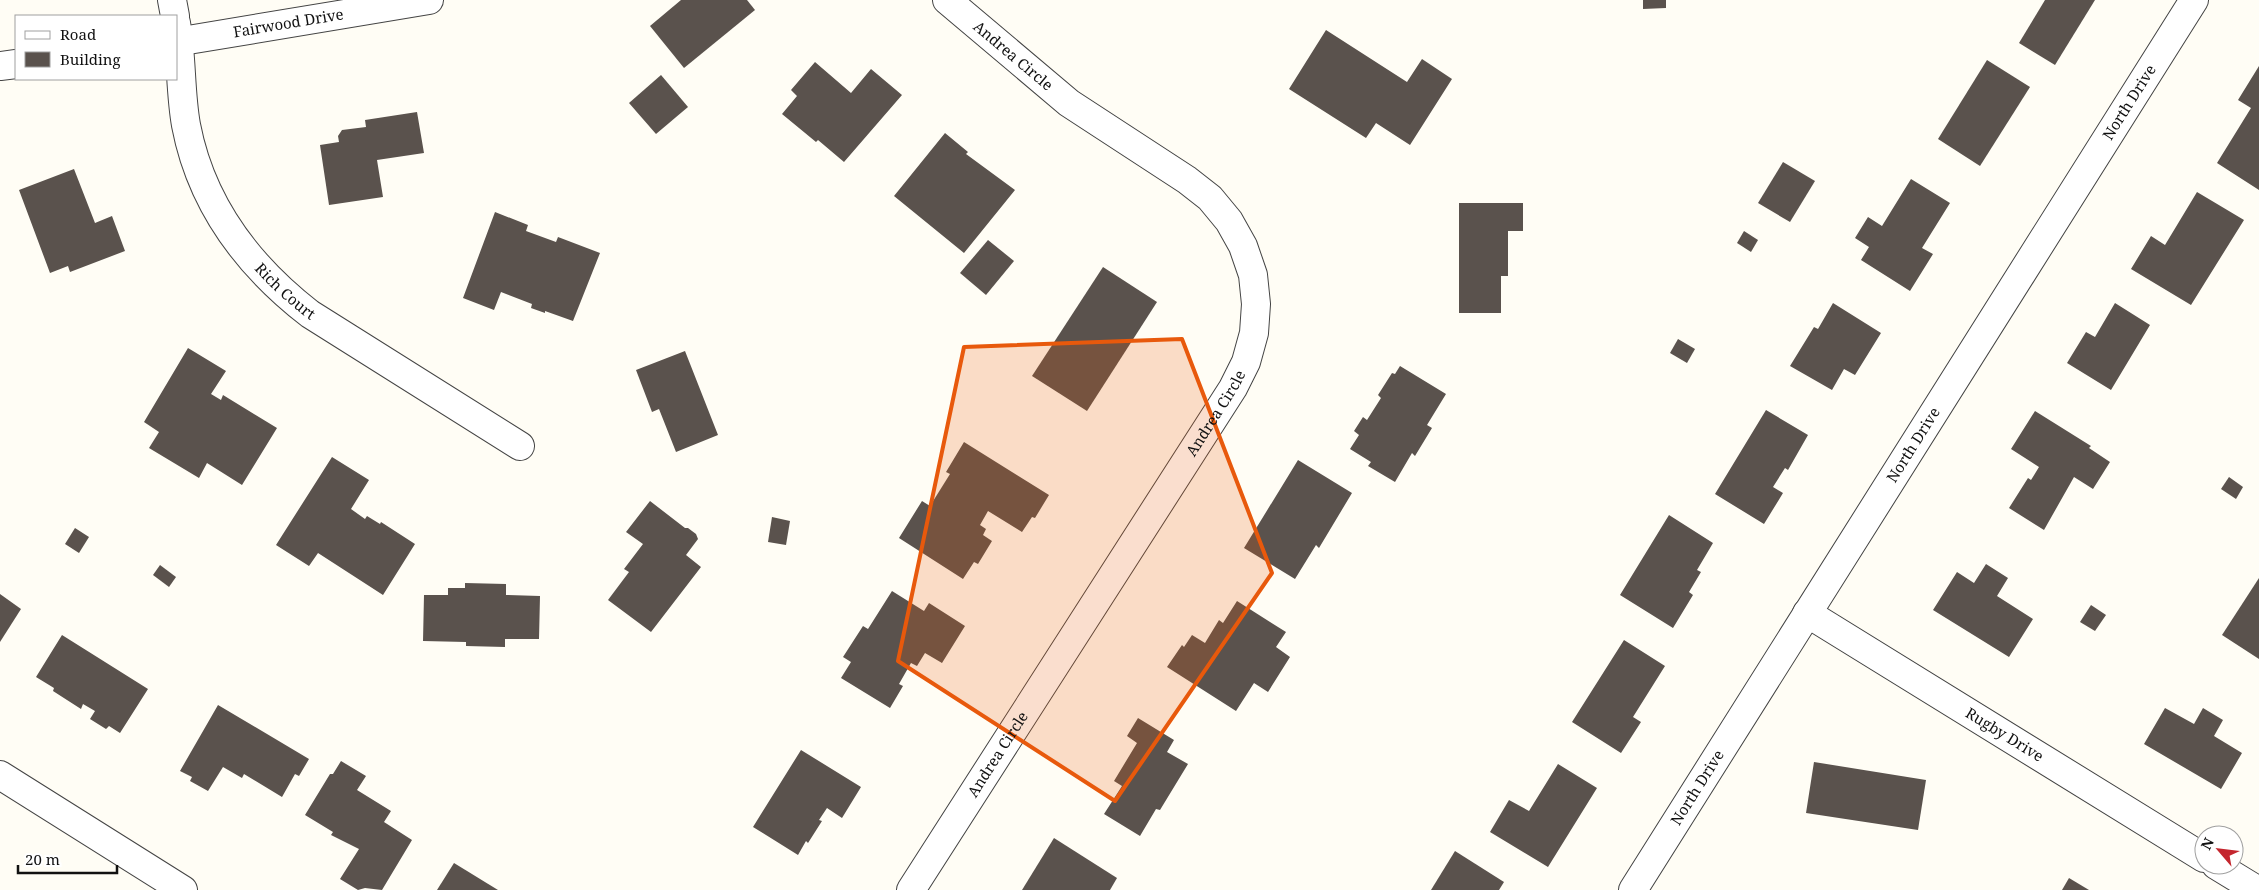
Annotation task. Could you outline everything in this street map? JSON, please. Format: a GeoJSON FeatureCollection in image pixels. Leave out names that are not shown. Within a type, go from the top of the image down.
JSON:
{"type":"FeatureCollection","features":[{"type":"Feature","properties":{"kind":"street","name":"Rich Court"},"geometry":{"type":"LineString","coordinates":[[172,0],[174,15]]}},
{"type":"Feature","properties":{"kind":"street","name":"Fairwood Drive"},"geometry":{"type":"LineString","coordinates":[[178,31],[430,0]]}},
{"type":"Feature","properties":{"kind":"street","name":"Andrea Circle"},"geometry":{"type":"LineString","coordinates":[[911,890],[1233,388],[1246,362],[1254,333],[1256,304],[1253,274],[1244,246],[1229,221],[1210,198],[1186,180],[1069,103],[947,0]]}},
{"type":"Feature","properties":{"kind":"street","name":"North Drive"},"geometry":{"type":"LineString","coordinates":[[1633,890],[2194,0]]}},
{"type":"Feature","properties":{"kind":"street","name":"Rich Court"},"geometry":{"type":"LineString","coordinates":[[178,41],[186,124],[195,160],[218,213],[252,261],[281,292],[310,314],[520,446]]}},
{"type":"Feature","properties":{"kind":"street"},"geometry":{"type":"LineString","coordinates":[[0,66],[15,64]]}},
{"type":"Feature","properties":{"kind":"street","name":"Rugby Drive"},"geometry":{"type":"LineString","coordinates":[[1807,612],[2194,852]]}},
{"type":"Feature","properties":{"kind":"street"},"geometry":{"type":"LineString","coordinates":[[0,775],[183,890]]}},
{"type":"Feature","properties":{"kind":"street"},"geometry":{"type":"LineString","coordinates":[[2232,875],[2256,890]]}},
{"type":"Feature","properties":{"kind":"highlighted area"},"geometry":{"type":"Polygon","coordinates":[[[1182,339],[1272,573],[1115,801],[898,661],[964,347],[1182,339]]]}},
{"type":"Feature","properties":{"kind":"building"},"geometry":{"type":"Polygon","coordinates":[[[681,0],[747,0],[755,10],[684,68],[650,26],[681,0]]]}},
{"type":"Feature","properties":{"kind":"building"},"geometry":{"type":"Polygon","coordinates":[[[1643,0],[1666,0],[1666,8],[1643,9],[1643,0]]]}},
{"type":"Feature","properties":{"kind":"building"},"geometry":{"type":"Polygon","coordinates":[[[2045,0],[2095,0],[2055,65],[2019,43],[2045,0]]]}},
{"type":"Feature","properties":{"kind":"building"},"geometry":{"type":"Polygon","coordinates":[[[1326,30],[1407,82],[1422,59],[1452,79],[1410,145],[1376,123],[1366,138],[1289,89],[1326,30]]]}},
{"type":"Feature","properties":{"kind":"building"},"geometry":{"type":"Polygon","coordinates":[[[1987,60],[2030,87],[1980,166],[1938,139],[1987,60]]]}},
{"type":"Feature","properties":{"kind":"building"},"geometry":{"type":"Polygon","coordinates":[[[815,62],[851,93],[871,69],[902,95],[844,162],[782,114],[797,96],[791,90],[815,62]]]}},
{"type":"Feature","properties":{"kind":"building"},"geometry":{"type":"Polygon","coordinates":[[[2259,66],[2259,190],[2217,163],[2251,108],[2238,100],[2259,66]]]}},
{"type":"Feature","properties":{"kind":"building"},"geometry":{"type":"Polygon","coordinates":[[[661,75],[688,107],[656,134],[629,103],[661,75]]]}},
{"type":"Feature","properties":{"kind":"building"},"geometry":{"type":"Polygon","coordinates":[[[417,112],[424,153],[377,160],[383,197],[329,205],[320,145],[339,142],[338,136],[342,130],[366,127],[365,120],[417,112]]]}},
{"type":"Feature","properties":{"kind":"building"},"geometry":{"type":"Polygon","coordinates":[[[945,133],[968,152],[966,154],[1015,190],[964,253],[894,196],[945,133]]]}},
{"type":"Feature","properties":{"kind":"building"},"geometry":{"type":"Polygon","coordinates":[[[1783,162],[1815,181],[1790,222],[1758,203],[1783,162]]]}},
{"type":"Feature","properties":{"kind":"building"},"geometry":{"type":"Polygon","coordinates":[[[74,169],[95,223],[112,216],[125,251],[70,272],[68,266],[50,273],[19,190],[74,169]]]}},
{"type":"Feature","properties":{"kind":"building"},"geometry":{"type":"Polygon","coordinates":[[[1911,179],[1950,203],[1922,248],[1933,254],[1910,291],[1861,260],[1869,247],[1855,238],[1868,217],[1882,226],[1911,179]]]}},
{"type":"Feature","properties":{"kind":"building"},"geometry":{"type":"Polygon","coordinates":[[[2197,192],[2244,220],[2191,305],[2131,269],[2151,236],[2165,245],[2197,192]]]}},
{"type":"Feature","properties":{"kind":"building"},"geometry":{"type":"Polygon","coordinates":[[[1459,203],[1523,203],[1523,231],[1508,231],[1508,276],[1501,276],[1501,313],[1459,313],[1459,203]]]}},
{"type":"Feature","properties":{"kind":"building"},"geometry":{"type":"Polygon","coordinates":[[[495,212],[528,225],[526,231],[556,242],[558,237],[600,253],[573,321],[531,308],[532,304],[501,292],[494,310],[463,298],[495,212]]]}},
{"type":"Feature","properties":{"kind":"building"},"geometry":{"type":"Polygon","coordinates":[[[1744,231],[1758,240],[1751,252],[1737,243],[1744,231]]]}},
{"type":"Feature","properties":{"kind":"building"},"geometry":{"type":"Polygon","coordinates":[[[988,240],[1014,261],[986,295],[960,273],[988,240]]]}},
{"type":"Feature","properties":{"kind":"building"},"geometry":{"type":"Polygon","coordinates":[[[1103,267],[1157,302],[1087,411],[1032,376],[1103,267]]]}},
{"type":"Feature","properties":{"kind":"building"},"geometry":{"type":"Polygon","coordinates":[[[1833,303],[1881,333],[1855,375],[1844,369],[1832,390],[1790,366],[1814,327],[1818,329],[1833,303]]]}},
{"type":"Feature","properties":{"kind":"building"},"geometry":{"type":"Polygon","coordinates":[[[2115,303],[2150,325],[2111,390],[2067,363],[2086,332],[2095,337],[2115,303]]]}},
{"type":"Feature","properties":{"kind":"building"},"geometry":{"type":"Polygon","coordinates":[[[1678,339],[1695,349],[1687,363],[1670,353],[1678,339]]]}},
{"type":"Feature","properties":{"kind":"building"},"geometry":{"type":"Polygon","coordinates":[[[188,348],[226,371],[211,394],[221,400],[223,395],[277,428],[242,485],[207,463],[199,478],[149,448],[159,432],[144,422],[188,348]]]}},
{"type":"Feature","properties":{"kind":"building"},"geometry":{"type":"Polygon","coordinates":[[[685,351],[718,435],[676,452],[659,409],[652,412],[636,370],[685,351]]]}},
{"type":"Feature","properties":{"kind":"building"},"geometry":{"type":"Polygon","coordinates":[[[1400,366],[1446,394],[1427,425],[1432,428],[1415,456],[1412,453],[1395,482],[1368,466],[1371,462],[1350,449],[1359,435],[1354,431],[1363,417],[1367,420],[1381,398],[1378,395],[1392,373],[1395,374],[1400,366]]]}},
{"type":"Feature","properties":{"kind":"building"},"geometry":{"type":"Polygon","coordinates":[[[1766,410],[1808,435],[1788,470],[1785,468],[1773,487],[1783,493],[1764,524],[1715,494],[1766,410]]]}},
{"type":"Feature","properties":{"kind":"building"},"geometry":{"type":"Polygon","coordinates":[[[2035,411],[2091,446],[2089,448],[2110,462],[2093,489],[2074,477],[2044,530],[2009,508],[2028,478],[2031,480],[2039,467],[2011,449],[2035,411]]]}},
{"type":"Feature","properties":{"kind":"building"},"geometry":{"type":"Polygon","coordinates":[[[964,442],[1049,495],[1035,518],[1032,517],[1022,532],[988,511],[980,525],[986,529],[983,535],[992,541],[978,564],[974,562],[963,579],[899,538],[922,501],[930,506],[950,474],[946,472],[964,442]]]}},
{"type":"Feature","properties":{"kind":"building"},"geometry":{"type":"Polygon","coordinates":[[[332,457],[369,480],[351,509],[365,519],[367,516],[380,524],[381,522],[415,544],[383,595],[318,553],[309,566],[276,545],[332,457]]]}},
{"type":"Feature","properties":{"kind":"building"},"geometry":{"type":"Polygon","coordinates":[[[1298,460],[1352,493],[1319,548],[1316,545],[1295,579],[1244,548],[1298,460]]]}},
{"type":"Feature","properties":{"kind":"building"},"geometry":{"type":"Polygon","coordinates":[[[2229,477],[2243,487],[2236,499],[2221,489],[2229,477]]]}},
{"type":"Feature","properties":{"kind":"building"},"geometry":{"type":"Polygon","coordinates":[[[650,501],[685,528],[696,534],[698,539],[686,555],[701,567],[651,632],[608,600],[629,572],[624,569],[643,544],[626,532],[650,501]]]}},
{"type":"Feature","properties":{"kind":"building"},"geometry":{"type":"Polygon","coordinates":[[[1669,515],[1713,543],[1697,570],[1701,572],[1689,592],[1693,595],[1673,628],[1620,595],[1669,515]]]}},
{"type":"Feature","properties":{"kind":"building"},"geometry":{"type":"Polygon","coordinates":[[[772,517],[790,521],[786,545],[768,542],[772,517]]]}},
{"type":"Feature","properties":{"kind":"building"},"geometry":{"type":"Polygon","coordinates":[[[75,528],[89,537],[79,553],[65,544],[75,528]]]}},
{"type":"Feature","properties":{"kind":"building"},"geometry":{"type":"Polygon","coordinates":[[[1986,564],[2008,578],[1997,596],[2033,619],[2009,657],[1933,610],[1957,572],[1974,583],[1986,564]]]}},
{"type":"Feature","properties":{"kind":"building"},"geometry":{"type":"Polygon","coordinates":[[[160,565],[176,577],[169,587],[153,575],[160,565]]]}},
{"type":"Feature","properties":{"kind":"building"},"geometry":{"type":"Polygon","coordinates":[[[2259,578],[2259,659],[2222,635],[2259,578]]]}},
{"type":"Feature","properties":{"kind":"building"},"geometry":{"type":"Polygon","coordinates":[[[465,583],[506,584],[506,595],[540,596],[539,639],[505,639],[505,647],[466,646],[466,642],[423,641],[424,595],[448,595],[448,588],[465,588],[465,583]]]}},
{"type":"Feature","properties":{"kind":"building"},"geometry":{"type":"Polygon","coordinates":[[[892,591],[924,611],[929,603],[965,626],[942,663],[925,653],[917,666],[911,663],[899,684],[903,686],[890,708],[841,678],[851,662],[843,657],[863,626],[868,629],[892,591]]]}},
{"type":"Feature","properties":{"kind":"building"},"geometry":{"type":"Polygon","coordinates":[[[0,594],[21,609],[0,642],[0,594]]]}},
{"type":"Feature","properties":{"kind":"building"},"geometry":{"type":"Polygon","coordinates":[[[1237,601],[1286,632],[1276,647],[1290,657],[1268,692],[1254,683],[1236,711],[1167,667],[1182,645],[1184,647],[1192,635],[1205,643],[1219,620],[1223,623],[1237,601]]]}},
{"type":"Feature","properties":{"kind":"building"},"geometry":{"type":"Polygon","coordinates":[[[2091,605],[2106,615],[2095,631],[2080,622],[2091,605]]]}},
{"type":"Feature","properties":{"kind":"building"},"geometry":{"type":"Polygon","coordinates":[[[62,635],[148,689],[120,733],[109,726],[106,729],[90,719],[95,711],[83,704],[81,709],[53,691],[54,688],[36,677],[62,635]]]}},
{"type":"Feature","properties":{"kind":"building"},"geometry":{"type":"Polygon","coordinates":[[[1624,640],[1665,666],[1633,717],[1641,722],[1621,753],[1572,722],[1624,640]]]}},
{"type":"Feature","properties":{"kind":"building"},"geometry":{"type":"Polygon","coordinates":[[[218,705],[309,759],[299,776],[295,774],[282,797],[244,774],[242,778],[223,767],[208,791],[190,781],[192,777],[180,771],[218,705]]]}},
{"type":"Feature","properties":{"kind":"building"},"geometry":{"type":"Polygon","coordinates":[[[2165,708],[2194,724],[2203,708],[2223,720],[2214,736],[2242,753],[2221,789],[2144,744],[2165,708]]]}},
{"type":"Feature","properties":{"kind":"building"},"geometry":{"type":"Polygon","coordinates":[[[1138,718],[1174,740],[1167,752],[1188,764],[1160,810],[1156,809],[1140,836],[1104,814],[1122,786],[1114,781],[1137,743],[1127,736],[1138,718]]]}},
{"type":"Feature","properties":{"kind":"building"},"geometry":{"type":"Polygon","coordinates":[[[801,750],[861,787],[842,818],[827,808],[819,820],[822,821],[808,843],[806,841],[798,855],[753,827],[801,750]]]}},
{"type":"Feature","properties":{"kind":"building"},"geometry":{"type":"Polygon","coordinates":[[[341,761],[366,776],[357,790],[391,811],[384,822],[412,840],[382,890],[365,888],[358,890],[340,879],[359,849],[331,835],[333,832],[305,815],[330,774],[333,774],[341,761]]]}},
{"type":"Feature","properties":{"kind":"building"},"geometry":{"type":"Polygon","coordinates":[[[1814,762],[1926,780],[1918,830],[1806,813],[1814,762]]]}},
{"type":"Feature","properties":{"kind":"building"},"geometry":{"type":"Polygon","coordinates":[[[1558,764],[1597,788],[1548,867],[1490,832],[1509,800],[1529,811],[1558,764]]]}},
{"type":"Feature","properties":{"kind":"building"},"geometry":{"type":"Polygon","coordinates":[[[1054,838],[1117,878],[1110,890],[1022,890],[1054,838]]]}},
{"type":"Feature","properties":{"kind":"building"},"geometry":{"type":"Polygon","coordinates":[[[1455,851],[1504,882],[1499,890],[1431,890],[1455,851]]]}},
{"type":"Feature","properties":{"kind":"building"},"geometry":{"type":"Polygon","coordinates":[[[454,863],[498,890],[437,890],[454,863]]]}},
{"type":"Feature","properties":{"kind":"building"},"geometry":{"type":"Polygon","coordinates":[[[2069,878],[2089,890],[2062,890],[2069,878]]]}}]}
